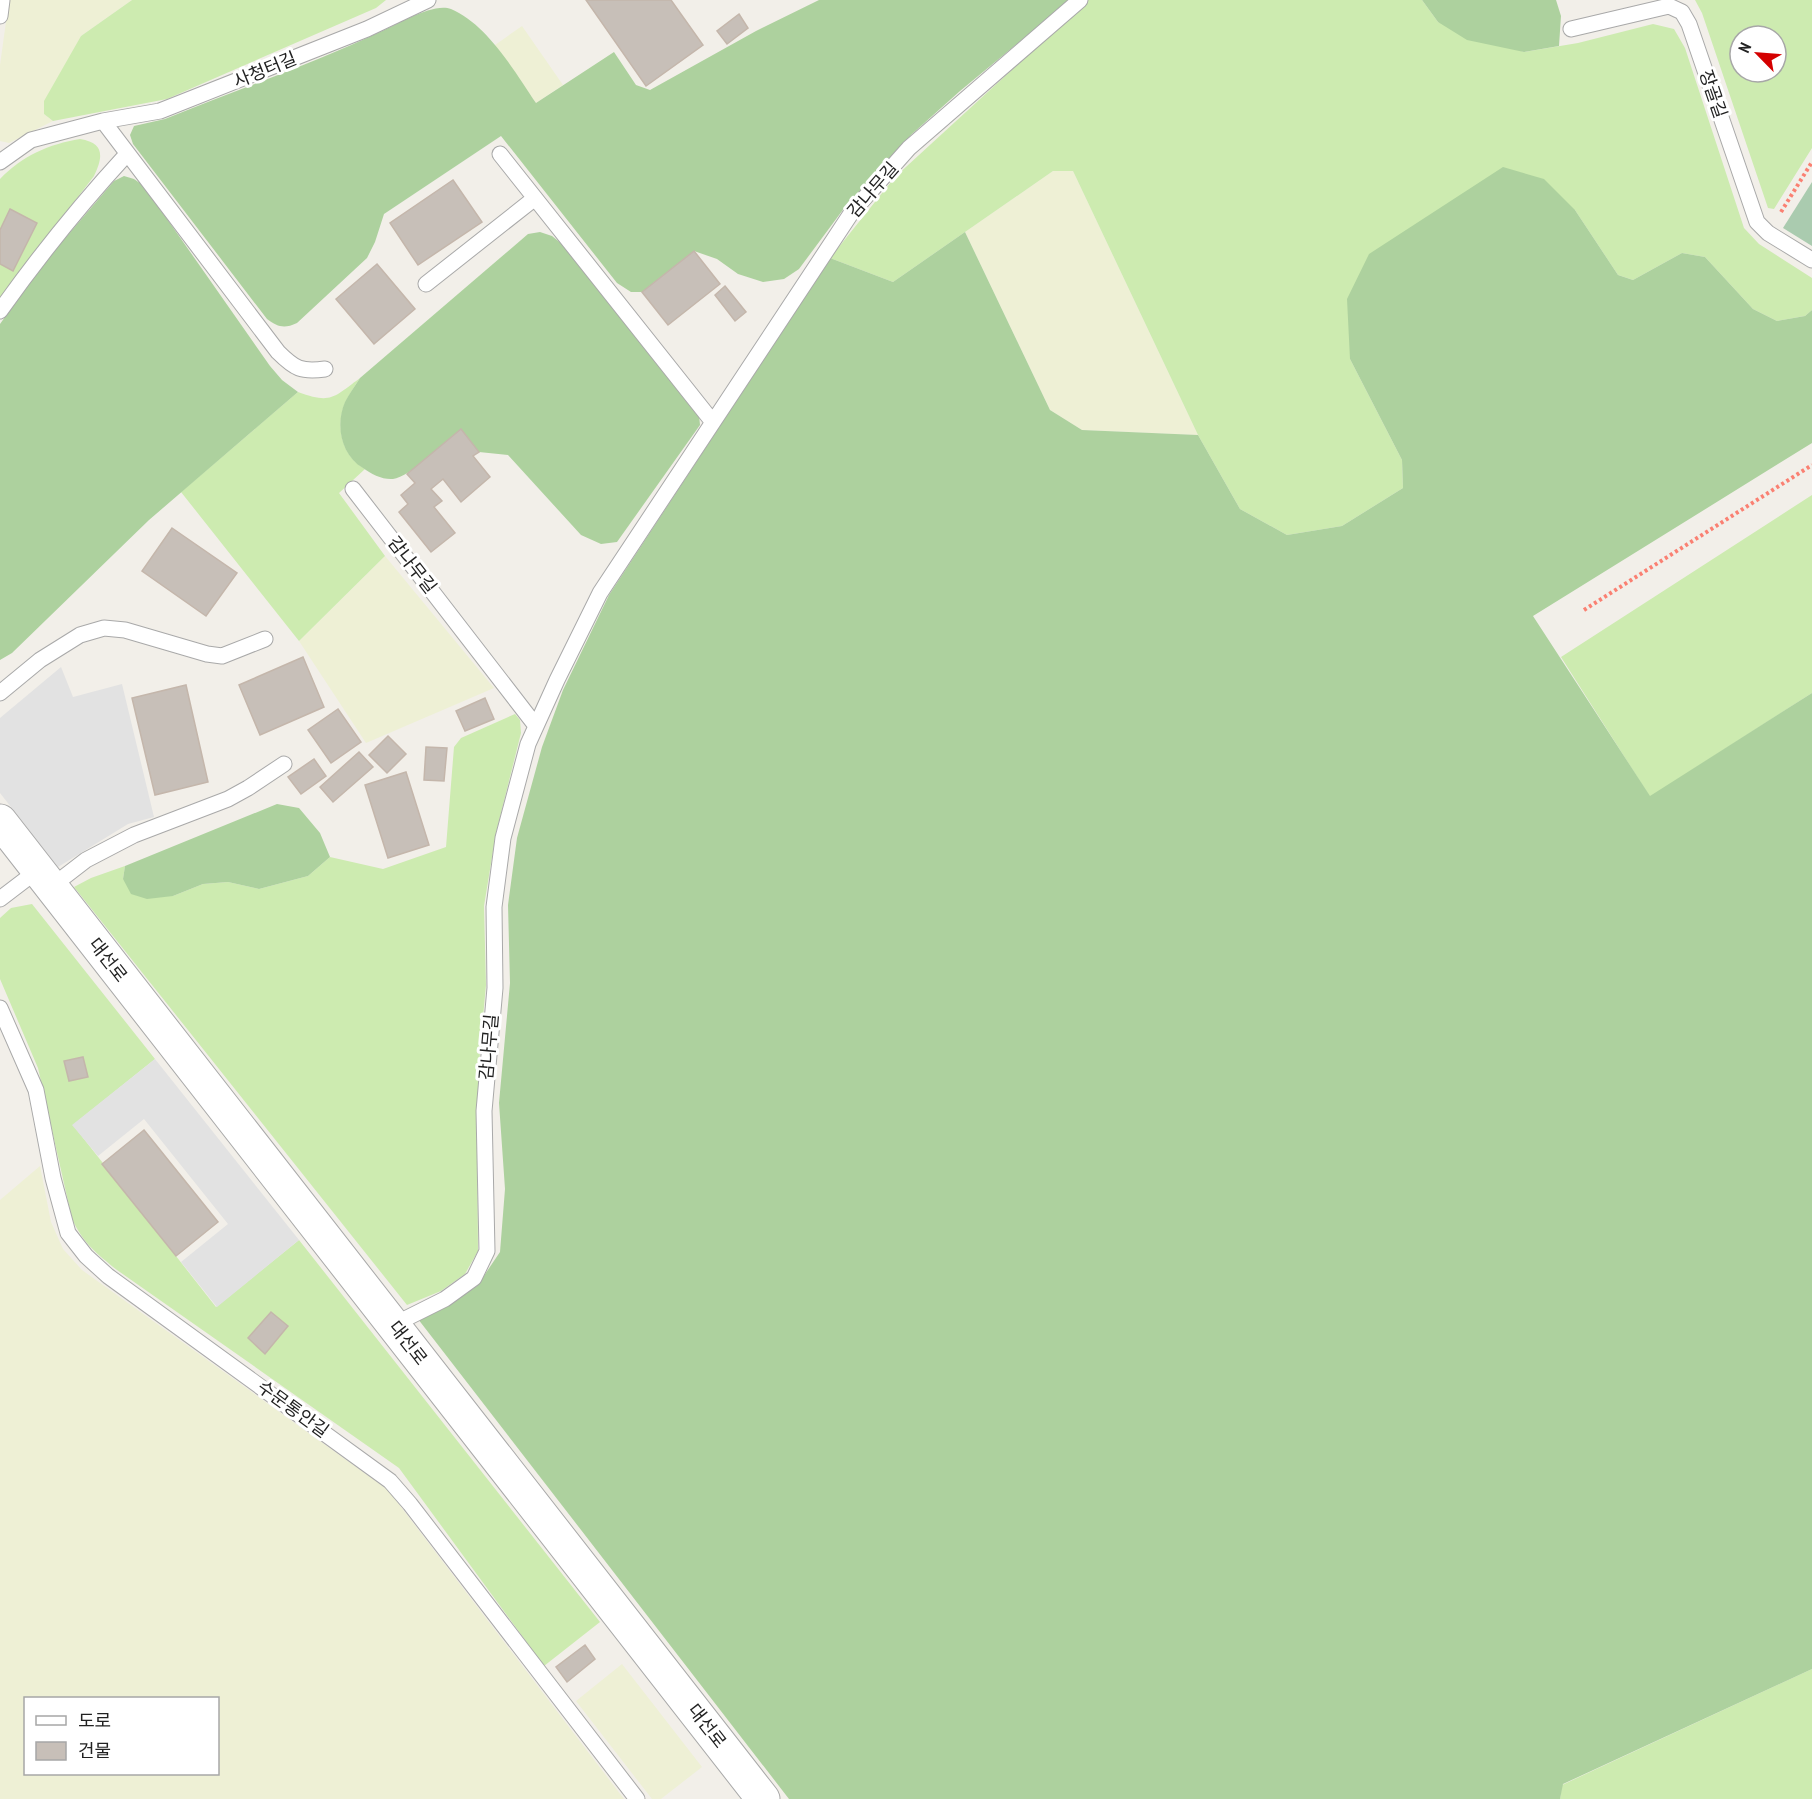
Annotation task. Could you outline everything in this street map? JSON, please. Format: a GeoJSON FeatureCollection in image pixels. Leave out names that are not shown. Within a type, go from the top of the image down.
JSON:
{"type":"FeatureCollection","features":[{"type":"Feature","properties":{"kind":"street","name":"대선로"},"geometry":{"type":"LineString","coordinates":[[0,822],[763,1799]]}},
{"type":"Feature","properties":{"kind":"lane"},"geometry":{"type":"LineString","coordinates":[[0,16],[2,0]]}},
{"type":"Feature","properties":{"kind":"lane","name":"감나무길"},"geometry":{"type":"LineString","coordinates":[[393,1325],[445,1299],[474,1278],[487,1251],[484,1111],[495,988],[494,907],[503,838],[528,744],[600,592],[852,212],[909,148],[1080,0]]}},
{"type":"Feature","properties":{"kind":"lane","name":"사청터길"},"geometry":{"type":"LineString","coordinates":[[0,162],[31,140],[102,121],[160,111],[367,29],[423,1]]}},
{"type":"Feature","properties":{"kind":"lane","name":"장골길"},"geometry":{"type":"LineString","coordinates":[[1571,29],[1669,6],[1682,12],[1689,24],[1757,222],[1768,233],[1812,260]]}},
{"type":"Feature","properties":{"kind":"lane"},"geometry":{"type":"LineString","coordinates":[[102,121],[278,352],[293,367],[309,371],[325,369]]}},
{"type":"Feature","properties":{"kind":"lane"},"geometry":{"type":"LineString","coordinates":[[0,311],[30,268],[87,198],[127,154]]}},
{"type":"Feature","properties":{"kind":"lane"},"geometry":{"type":"LineString","coordinates":[[500,154],[712,422]]}},
{"type":"Feature","properties":{"kind":"lane"},"geometry":{"type":"LineString","coordinates":[[426,284],[535,198]]}},
{"type":"Feature","properties":{"kind":"lane","name":"감나무길"},"geometry":{"type":"LineString","coordinates":[[353,489],[536,726]]}},
{"type":"Feature","properties":{"kind":"lane"},"geometry":{"type":"LineString","coordinates":[[0,693],[40,660],[80,635],[104,628],[125,630],[207,654],[222,656],[265,639]]}},
{"type":"Feature","properties":{"kind":"lane"},"geometry":{"type":"LineString","coordinates":[[0,899],[86,860],[134,834],[228,799],[284,764]]}},
{"type":"Feature","properties":{"kind":"lane","name":"수문통안길"},"geometry":{"type":"LineString","coordinates":[[0,1008],[36,1090],[53,1178],[68,1233],[86,1256],[108,1276],[390,1481],[637,1799]]}},
{"type":"Feature","properties":{"kind":"path"},"geometry":{"type":"LineString","coordinates":[[1768,233],[1812,162]]}},
{"type":"Feature","properties":{"kind":"path"},"geometry":{"type":"LineString","coordinates":[[1584,610],[1812,465]]}},
{"type":"Feature","properties":{"kind":"green space"},"geometry":{"type":"Polygon","coordinates":[[[9,0],[132,0],[81,36],[44,114],[53,121],[9,143],[0,141],[0,65],[9,0]]]}},
{"type":"Feature","properties":{"kind":"green space"},"geometry":{"type":"Polygon","coordinates":[[[132,0],[386,0],[376,8],[167,99],[53,121],[44,114],[44,101],[81,36],[132,0]]]}},
{"type":"Feature","properties":{"kind":"green space"},"geometry":{"type":"Polygon","coordinates":[[[819,0],[1070,0],[912,134],[845,207],[799,269],[784,279],[763,282],[738,274],[717,259],[694,251],[642,292],[631,292],[617,283],[501,136],[384,214],[367,258],[297,323],[281,326],[267,319],[133,144],[130,135],[134,126],[165,119],[356,43],[435,8],[451,9],[477,26],[499,50],[536,103],[614,52],[636,85],[650,90],[756,31],[819,0]]]}},
{"type":"Feature","properties":{"kind":"green space"},"geometry":{"type":"Polygon","coordinates":[[[1088,0],[1422,0],[1438,22],[1524,52],[1578,43],[1653,24],[1674,29],[1685,48],[1744,228],[1759,244],[1812,278],[1812,310],[1805,316],[1777,321],[1753,309],[1705,257],[1682,253],[1633,280],[1618,275],[1575,210],[1350,359],[1402,460],[1403,488],[1342,526],[1287,535],[1240,509],[1198,435],[1073,171],[1053,171],[893,282],[830,258],[895,177],[1088,0]]]}},
{"type":"Feature","properties":{"kind":"green space"},"geometry":{"type":"Polygon","coordinates":[[[1422,0],[1556,0],[1561,16],[1559,46],[1524,52],[1467,40],[1438,22],[1422,0]]]}},
{"type":"Feature","properties":{"kind":"green space"},"geometry":{"type":"Polygon","coordinates":[[[1695,0],[1812,0],[1812,148],[1774,209],[1768,208],[1702,13],[1695,0]]]}},
{"type":"Feature","properties":{"kind":"green space"},"geometry":{"type":"Polygon","coordinates":[[[522,26],[563,85],[536,103],[495,45],[522,26]]]}},
{"type":"Feature","properties":{"kind":"green space"},"geometry":{"type":"Polygon","coordinates":[[[80,139],[94,144],[100,152],[94,176],[0,299],[0,179],[17,164],[37,152],[80,139]]]}},
{"type":"Feature","properties":{"kind":"green space"},"geometry":{"type":"Polygon","coordinates":[[[1503,167],[1544,179],[1575,210],[1618,275],[1633,280],[1682,253],[1705,257],[1753,309],[1777,321],[1805,316],[1812,310],[1812,443],[1533,616],[1650,796],[1812,693],[1812,1669],[1563,1784],[1560,1799],[789,1799],[418,1319],[448,1305],[477,1286],[500,1252],[505,1189],[499,1103],[510,983],[508,905],[517,838],[542,747],[563,690],[609,595],[830,258],[893,282],[965,232],[1050,410],[1082,430],[1198,435],[1240,509],[1287,535],[1342,526],[1403,488],[1402,460],[1350,359],[1347,299],[1369,254],[1503,167]]]}},
{"type":"Feature","properties":{"kind":"green space"},"geometry":{"type":"Polygon","coordinates":[[[1053,171],[1073,171],[1198,435],[1082,430],[1050,410],[965,232],[1053,171]]]}},
{"type":"Feature","properties":{"kind":"green space"},"geometry":{"type":"Polygon","coordinates":[[[124,176],[144,186],[270,366],[282,380],[298,392],[149,520],[12,653],[0,660],[0,324],[43,264],[114,181],[124,176]]]}},
{"type":"Feature","properties":{"kind":"green space"},"geometry":{"type":"Polygon","coordinates":[[[1812,182],[1812,246],[1783,228],[1812,182]]]}},
{"type":"Feature","properties":{"kind":"green space"},"geometry":{"type":"Polygon","coordinates":[[[540,232],[552,236],[562,244],[699,415],[700,425],[617,542],[601,544],[581,535],[508,455],[479,452],[461,430],[418,466],[393,479],[385,479],[366,470],[350,455],[342,439],[340,420],[342,411],[360,378],[528,234],[540,232]]]}},
{"type":"Feature","properties":{"kind":"green space"},"geometry":{"type":"Polygon","coordinates":[[[360,378],[345,403],[341,431],[351,457],[365,469],[339,493],[385,556],[299,641],[181,492],[298,392],[318,398],[331,397],[360,378]]]}},
{"type":"Feature","properties":{"kind":"green space"},"geometry":{"type":"Polygon","coordinates":[[[1812,495],[1812,693],[1650,797],[1561,657],[1812,495]]]}},
{"type":"Feature","properties":{"kind":"green space"},"geometry":{"type":"Polygon","coordinates":[[[385,556],[494,688],[366,743],[299,641],[385,556]]]}},
{"type":"Feature","properties":{"kind":"green space"},"geometry":{"type":"Polygon","coordinates":[[[515,714],[520,720],[521,733],[496,833],[484,906],[486,985],[477,1122],[478,1251],[465,1274],[441,1291],[407,1305],[74,887],[91,878],[125,866],[123,879],[173,896],[203,884],[228,882],[259,889],[308,876],[330,857],[383,869],[446,847],[454,747],[461,738],[515,714]]]}},
{"type":"Feature","properties":{"kind":"green space"},"geometry":{"type":"Polygon","coordinates":[[[277,804],[299,808],[320,833],[330,857],[308,876],[259,889],[228,882],[203,884],[173,896],[147,899],[131,894],[123,879],[125,866],[277,804]]]}},
{"type":"Feature","properties":{"kind":"green space"},"geometry":{"type":"Polygon","coordinates":[[[32,904],[155,1059],[73,1125],[216,1307],[299,1240],[600,1622],[544,1666],[399,1468],[117,1270],[81,1235],[72,1219],[38,1068],[0,979],[0,918],[11,908],[32,904]]]}},
{"type":"Feature","properties":{"kind":"green space"},"geometry":{"type":"Polygon","coordinates":[[[40,1166],[51,1222],[63,1249],[82,1270],[388,1490],[624,1799],[0,1799],[0,1200],[40,1166]]]}},
{"type":"Feature","properties":{"kind":"green space"},"geometry":{"type":"Polygon","coordinates":[[[622,1664],[702,1767],[661,1799],[652,1799],[576,1701],[622,1664]]]}},
{"type":"Feature","properties":{"kind":"green space"},"geometry":{"type":"Polygon","coordinates":[[[1812,1669],[1812,1799],[1560,1799],[1562,1785],[1812,1669]]]}},
{"type":"Feature","properties":{"kind":"shaded area"},"geometry":{"type":"Polygon","coordinates":[[[61,667],[73,697],[122,684],[154,817],[128,824],[58,867],[0,793],[0,718],[61,667]]]}},
{"type":"Feature","properties":{"kind":"shaded area"},"geometry":{"type":"Polygon","coordinates":[[[155,1059],[299,1240],[217,1307],[181,1262],[228,1224],[144,1119],[98,1156],[72,1125],[155,1059]]]}},
{"type":"Feature","properties":{"kind":"building"},"geometry":{"type":"Polygon","coordinates":[[[586,0],[671,0],[703,45],[646,86],[586,0]]]}},
{"type":"Feature","properties":{"kind":"building"},"geometry":{"type":"Polygon","coordinates":[[[739,14],[748,28],[727,44],[717,31],[739,14]]]}},
{"type":"Feature","properties":{"kind":"building"},"geometry":{"type":"Polygon","coordinates":[[[453,180],[482,222],[418,265],[390,223],[453,180]]]}},
{"type":"Feature","properties":{"kind":"building"},"geometry":{"type":"Polygon","coordinates":[[[10,209],[37,223],[13,271],[0,264],[0,230],[10,209]]]}},
{"type":"Feature","properties":{"kind":"building"},"geometry":{"type":"Polygon","coordinates":[[[694,251],[720,284],[668,325],[642,292],[694,251]]]}},
{"type":"Feature","properties":{"kind":"building"},"geometry":{"type":"Polygon","coordinates":[[[377,264],[415,309],[374,344],[336,299],[377,264]]]}},
{"type":"Feature","properties":{"kind":"building"},"geometry":{"type":"Polygon","coordinates":[[[725,286],[746,312],[735,321],[715,295],[725,286]]]}},
{"type":"Feature","properties":{"kind":"building"},"geometry":{"type":"Polygon","coordinates":[[[461,429],[479,452],[473,456],[490,477],[461,502],[443,479],[431,489],[442,501],[434,507],[455,533],[431,552],[399,512],[408,504],[401,495],[415,483],[407,474],[461,429]]]}},
{"type":"Feature","properties":{"kind":"building"},"geometry":{"type":"Polygon","coordinates":[[[172,528],[237,573],[206,616],[142,571],[172,528]]]}},
{"type":"Feature","properties":{"kind":"building"},"geometry":{"type":"Polygon","coordinates":[[[303,657],[324,707],[260,735],[239,685],[303,657]]]}},
{"type":"Feature","properties":{"kind":"building"},"geometry":{"type":"Polygon","coordinates":[[[186,685],[208,782],[155,795],[132,698],[186,685]]]}},
{"type":"Feature","properties":{"kind":"building"},"geometry":{"type":"Polygon","coordinates":[[[485,698],[494,719],[465,731],[456,711],[485,698]]]}},
{"type":"Feature","properties":{"kind":"building"},"geometry":{"type":"Polygon","coordinates":[[[338,709],[361,742],[331,763],[308,730],[338,709]]]}},
{"type":"Feature","properties":{"kind":"building"},"geometry":{"type":"Polygon","coordinates":[[[388,736],[406,754],[387,773],[369,755],[388,736]]]}},
{"type":"Feature","properties":{"kind":"building"},"geometry":{"type":"Polygon","coordinates":[[[426,747],[447,748],[444,781],[424,780],[426,747]]]}},
{"type":"Feature","properties":{"kind":"building"},"geometry":{"type":"Polygon","coordinates":[[[359,752],[373,767],[333,802],[320,787],[359,752]]]}},
{"type":"Feature","properties":{"kind":"building"},"geometry":{"type":"Polygon","coordinates":[[[314,759],[326,776],[301,794],[288,777],[314,759]]]}},
{"type":"Feature","properties":{"kind":"building"},"geometry":{"type":"Polygon","coordinates":[[[406,772],[429,845],[388,858],[365,785],[406,772]]]}},
{"type":"Feature","properties":{"kind":"building"},"geometry":{"type":"Polygon","coordinates":[[[83,1057],[88,1077],[69,1081],[64,1061],[83,1057]]]}},
{"type":"Feature","properties":{"kind":"building"},"geometry":{"type":"Polygon","coordinates":[[[144,1130],[218,1222],[176,1256],[102,1164],[144,1130]]]}},
{"type":"Feature","properties":{"kind":"building"},"geometry":{"type":"Polygon","coordinates":[[[271,1312],[288,1326],[265,1354],[248,1338],[271,1312]]]}},
{"type":"Feature","properties":{"kind":"building"},"geometry":{"type":"Polygon","coordinates":[[[585,1645],[595,1659],[567,1682],[556,1667],[585,1645]]]}}]}
